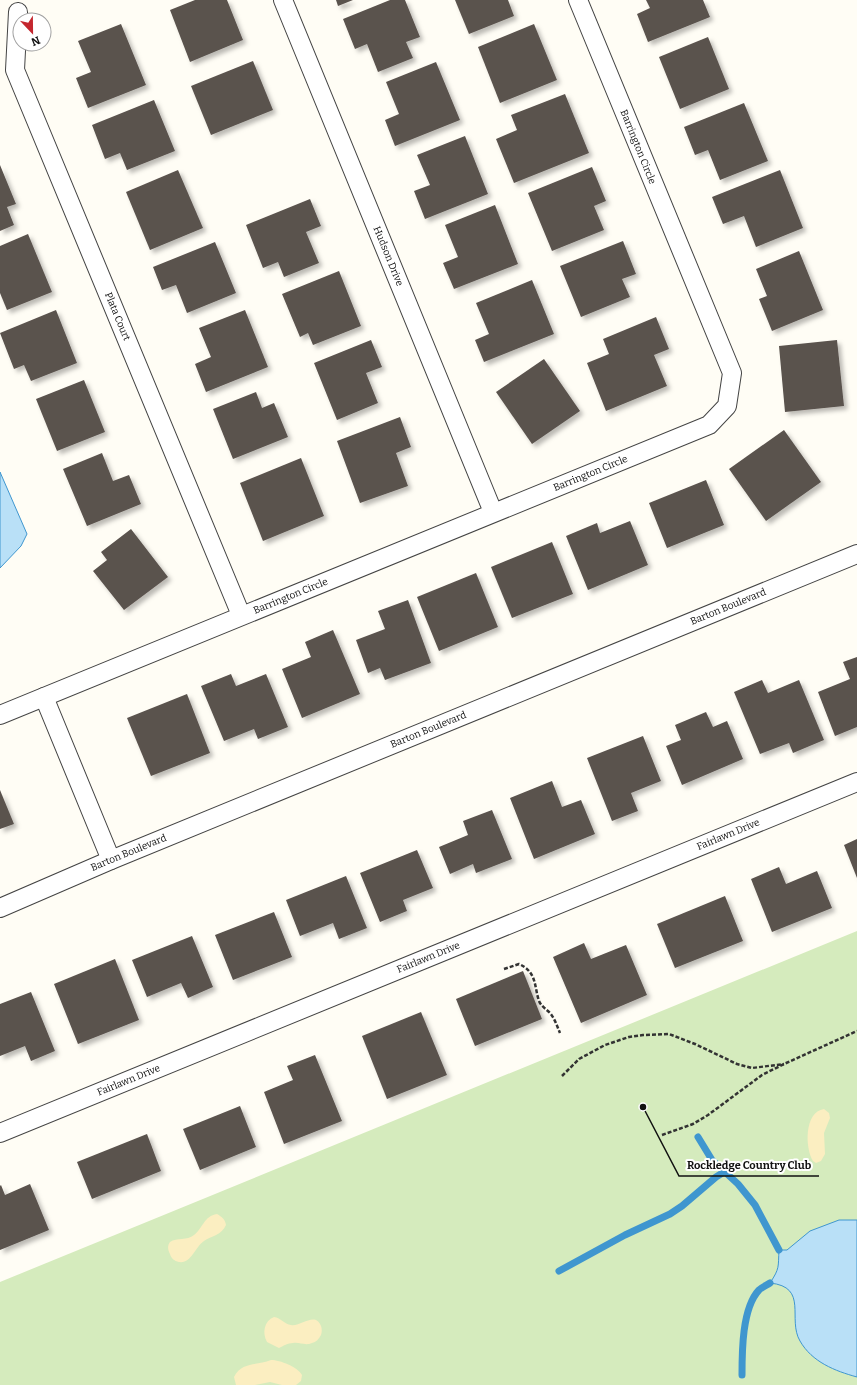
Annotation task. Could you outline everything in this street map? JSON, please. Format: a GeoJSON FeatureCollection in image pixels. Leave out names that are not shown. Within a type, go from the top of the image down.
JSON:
{"type":"FeatureCollection","features":[{"type":"Feature","properties":{"kind":"street","name":"Hudson Drive"},"geometry":{"type":"LineString","coordinates":[[283,0],[493,512]]}},
{"type":"Feature","properties":{"kind":"street","name":"Barrington Circle"},"geometry":{"type":"LineString","coordinates":[[0,715],[493,512],[709,425],[727,406],[732,373],[578,0]]}},
{"type":"Feature","properties":{"kind":"street","name":"Plata Court"},"geometry":{"type":"LineString","coordinates":[[16,52],[15,70],[241,616]]}},
{"type":"Feature","properties":{"kind":"street","name":"Barton Boulevard"},"geometry":{"type":"LineString","coordinates":[[0,908],[112,860],[857,554]]}},
{"type":"Feature","properties":{"kind":"street"},"geometry":{"type":"LineString","coordinates":[[44,697],[112,860]]}},
{"type":"Feature","properties":{"kind":"street","name":"Fairlawn Drive"},"geometry":{"type":"LineString","coordinates":[[0,1133],[857,782]]}},
{"type":"Feature","properties":{"kind":"path"},"geometry":{"type":"LineString","coordinates":[[504,969],[519,964],[530,972],[534,980],[540,1002],[550,1013],[560,1033]]}},
{"type":"Feature","properties":{"kind":"path"},"geometry":{"type":"LineString","coordinates":[[662,1135],[693,1124],[708,1115],[762,1075],[857,1031]]}},
{"type":"Feature","properties":{"kind":"path"},"geometry":{"type":"LineString","coordinates":[[562,1076],[579,1059],[600,1048],[629,1037],[643,1035],[669,1034],[684,1039],[737,1064],[752,1068],[784,1064]]}},
{"type":"Feature","properties":{"kind":"green space"},"geometry":{"type":"Polygon","coordinates":[[[857,931],[857,1385],[0,1385],[0,1282],[857,931]]]}},
{"type":"Feature","properties":{"kind":"sand"},"geometry":{"type":"Polygon","coordinates":[[[824,1109],[829,1113],[830,1118],[824,1133],[825,1154],[821,1161],[816,1163],[810,1155],[808,1131],[813,1117],[817,1112],[824,1109]]]}},
{"type":"Feature","properties":{"kind":"sand"},"geometry":{"type":"Polygon","coordinates":[[[217,1214],[223,1218],[226,1223],[222,1231],[204,1241],[187,1260],[179,1262],[173,1259],[168,1250],[168,1245],[170,1242],[191,1237],[209,1217],[217,1214]]]}},
{"type":"Feature","properties":{"kind":"sand"},"geometry":{"type":"Polygon","coordinates":[[[274,1317],[291,1325],[315,1320],[321,1326],[321,1335],[313,1343],[291,1343],[279,1348],[267,1342],[265,1339],[264,1331],[266,1324],[274,1317]]]}},
{"type":"Feature","properties":{"kind":"sand"},"geometry":{"type":"Polygon","coordinates":[[[271,1360],[284,1363],[297,1369],[302,1375],[301,1381],[296,1385],[282,1385],[270,1382],[255,1385],[236,1385],[234,1377],[241,1368],[271,1360]]]}},
{"type":"Feature","properties":{"kind":"water"},"geometry":{"type":"Polygon","coordinates":[[[0,472],[27,534],[21,546],[0,568],[0,472]]]}},
{"type":"Feature","properties":{"kind":"water"},"geometry":{"type":"Polygon","coordinates":[[[839,1220],[857,1220],[857,1377],[832,1369],[811,1355],[800,1341],[797,1332],[793,1297],[789,1291],[782,1286],[770,1283],[778,1267],[779,1250],[787,1250],[810,1231],[839,1220]]]}},
{"type":"Feature","properties":{"kind":"building"},"geometry":{"type":"Polygon","coordinates":[[[195,0],[227,0],[243,40],[190,62],[170,10],[195,0]]]}},
{"type":"Feature","properties":{"kind":"building"},"geometry":{"type":"Polygon","coordinates":[[[336,0],[353,0],[338,6],[336,0]]]}},
{"type":"Feature","properties":{"kind":"building"},"geometry":{"type":"Polygon","coordinates":[[[390,0],[405,0],[420,37],[406,42],[413,58],[378,72],[367,44],[355,49],[343,19],[390,0]]]}},
{"type":"Feature","properties":{"kind":"building"},"geometry":{"type":"Polygon","coordinates":[[[455,0],[508,0],[514,16],[469,34],[455,0]]]}},
{"type":"Feature","properties":{"kind":"building"},"geometry":{"type":"Polygon","coordinates":[[[646,0],[703,0],[710,17],[648,42],[637,14],[650,8],[646,0]]]}},
{"type":"Feature","properties":{"kind":"building"},"geometry":{"type":"Polygon","coordinates":[[[121,24],[146,85],[88,108],[76,78],[91,72],[78,41],[121,24]]]}},
{"type":"Feature","properties":{"kind":"building"},"geometry":{"type":"Polygon","coordinates":[[[534,24],[557,80],[500,103],[478,47],[534,24]]]}},
{"type":"Feature","properties":{"kind":"building"},"geometry":{"type":"Polygon","coordinates":[[[708,37],[729,89],[680,109],[659,57],[708,37]]]}},
{"type":"Feature","properties":{"kind":"building"},"geometry":{"type":"Polygon","coordinates":[[[253,61],[273,110],[211,135],[191,86],[253,61]]]}},
{"type":"Feature","properties":{"kind":"building"},"geometry":{"type":"Polygon","coordinates":[[[436,62],[460,120],[395,146],[385,120],[399,114],[386,82],[436,62]]]}},
{"type":"Feature","properties":{"kind":"building"},"geometry":{"type":"Polygon","coordinates":[[[565,94],[589,153],[514,183],[496,139],[517,130],[511,115],[565,94]]]}},
{"type":"Feature","properties":{"kind":"building"},"geometry":{"type":"Polygon","coordinates":[[[154,100],[175,151],[127,170],[120,153],[105,159],[92,125],[154,100]]]}},
{"type":"Feature","properties":{"kind":"building"},"geometry":{"type":"Polygon","coordinates":[[[744,103],[768,161],[720,180],[708,150],[695,155],[684,127],[744,103]]]}},
{"type":"Feature","properties":{"kind":"building"},"geometry":{"type":"Polygon","coordinates":[[[465,136],[488,194],[425,219],[414,191],[430,185],[417,155],[465,136]]]}},
{"type":"Feature","properties":{"kind":"building"},"geometry":{"type":"Polygon","coordinates":[[[0,165],[16,204],[7,207],[14,225],[0,231],[0,165]]]}},
{"type":"Feature","properties":{"kind":"building"},"geometry":{"type":"Polygon","coordinates":[[[592,167],[606,201],[594,206],[604,230],[552,251],[528,193],[592,167]]]}},
{"type":"Feature","properties":{"kind":"building"},"geometry":{"type":"Polygon","coordinates":[[[178,170],[203,228],[150,250],[126,192],[178,170]]]}},
{"type":"Feature","properties":{"kind":"building"},"geometry":{"type":"Polygon","coordinates":[[[780,170],[803,228],[756,247],[744,216],[723,224],[712,197],[780,170]]]}},
{"type":"Feature","properties":{"kind":"building"},"geometry":{"type":"Polygon","coordinates":[[[310,199],[321,226],[306,232],[319,263],[284,277],[278,262],[263,268],[246,225],[310,199]]]}},
{"type":"Feature","properties":{"kind":"building"},"geometry":{"type":"Polygon","coordinates":[[[495,205],[518,264],[454,289],[443,263],[458,257],[445,225],[495,205]]]}},
{"type":"Feature","properties":{"kind":"building"},"geometry":{"type":"Polygon","coordinates":[[[28,234],[52,292],[7,310],[0,293],[0,246],[28,234]]]}},
{"type":"Feature","properties":{"kind":"building"},"geometry":{"type":"Polygon","coordinates":[[[623,241],[636,274],[622,279],[630,297],[581,317],[560,266],[623,241]]]}},
{"type":"Feature","properties":{"kind":"building"},"geometry":{"type":"Polygon","coordinates":[[[215,242],[236,293],[187,313],[176,285],[162,290],[153,267],[215,242]]]}},
{"type":"Feature","properties":{"kind":"building"},"geometry":{"type":"Polygon","coordinates":[[[799,251],[823,310],[772,331],[759,299],[767,296],[756,269],[799,251]]]}},
{"type":"Feature","properties":{"kind":"building"},"geometry":{"type":"Polygon","coordinates":[[[339,271],[361,326],[313,345],[308,333],[300,337],[282,294],[339,271]]]}},
{"type":"Feature","properties":{"kind":"building"},"geometry":{"type":"Polygon","coordinates":[[[532,280],[554,334],[484,362],[475,340],[489,334],[476,303],[532,280]]]}},
{"type":"Feature","properties":{"kind":"building"},"geometry":{"type":"Polygon","coordinates":[[[56,310],[77,363],[31,381],[24,365],[14,369],[0,333],[56,310]]]}},
{"type":"Feature","properties":{"kind":"building"},"geometry":{"type":"Polygon","coordinates":[[[245,310],[268,367],[206,392],[195,364],[211,357],[199,328],[245,310]]]}},
{"type":"Feature","properties":{"kind":"building"},"geometry":{"type":"Polygon","coordinates":[[[656,317],[669,349],[654,355],[667,386],[606,411],[587,363],[609,354],[603,339],[656,317]]]}},
{"type":"Feature","properties":{"kind":"building"},"geometry":{"type":"Polygon","coordinates":[[[371,340],[382,367],[366,373],[378,403],[337,420],[314,363],[371,340]]]}},
{"type":"Feature","properties":{"kind":"building"},"geometry":{"type":"Polygon","coordinates":[[[837,340],[844,406],[785,412],[779,346],[837,340]]]}},
{"type":"Feature","properties":{"kind":"building"},"geometry":{"type":"Polygon","coordinates":[[[544,359],[580,411],[532,444],[496,392],[544,359]]]}},
{"type":"Feature","properties":{"kind":"building"},"geometry":{"type":"Polygon","coordinates":[[[84,380],[105,432],[57,451],[36,399],[84,380]]]}},
{"type":"Feature","properties":{"kind":"building"},"geometry":{"type":"Polygon","coordinates":[[[256,392],[262,408],[274,403],[288,437],[233,459],[213,409],[256,392]]]}},
{"type":"Feature","properties":{"kind":"building"},"geometry":{"type":"Polygon","coordinates":[[[400,417],[411,447],[396,453],[408,486],[360,503],[337,441],[400,417]]]}},
{"type":"Feature","properties":{"kind":"building"},"geometry":{"type":"Polygon","coordinates":[[[784,430],[821,482],[766,521],[729,469],[784,430]]]}},
{"type":"Feature","properties":{"kind":"building"},"geometry":{"type":"Polygon","coordinates":[[[102,453],[113,481],[129,475],[141,504],[87,526],[63,469],[102,453]]]}},
{"type":"Feature","properties":{"kind":"building"},"geometry":{"type":"Polygon","coordinates":[[[301,458],[324,516],[263,541],[240,483],[301,458]]]}},
{"type":"Feature","properties":{"kind":"building"},"geometry":{"type":"Polygon","coordinates":[[[706,480],[724,525],[667,548],[649,503],[706,480]]]}},
{"type":"Feature","properties":{"kind":"building"},"geometry":{"type":"Polygon","coordinates":[[[630,521],[648,565],[588,590],[566,536],[597,523],[600,533],[630,521]]]}},
{"type":"Feature","properties":{"kind":"building"},"geometry":{"type":"Polygon","coordinates":[[[131,529],[168,577],[124,610],[93,571],[107,560],[101,552],[131,529]]]}},
{"type":"Feature","properties":{"kind":"building"},"geometry":{"type":"Polygon","coordinates":[[[552,542],[573,594],[512,618],[491,567],[552,542]]]}},
{"type":"Feature","properties":{"kind":"building"},"geometry":{"type":"Polygon","coordinates":[[[476,573],[498,627],[439,651],[417,597],[476,573]]]}},
{"type":"Feature","properties":{"kind":"building"},"geometry":{"type":"Polygon","coordinates":[[[408,600],[431,663],[385,680],[380,668],[368,673],[356,640],[385,629],[378,611],[408,600]]]}},
{"type":"Feature","properties":{"kind":"building"},"geometry":{"type":"Polygon","coordinates":[[[333,630],[360,694],[302,718],[282,669],[311,657],[305,642],[333,630]]]}},
{"type":"Feature","properties":{"kind":"building"},"geometry":{"type":"Polygon","coordinates":[[[857,657],[857,727],[835,736],[818,692],[850,679],[843,662],[857,657]]]}},
{"type":"Feature","properties":{"kind":"building"},"geometry":{"type":"Polygon","coordinates":[[[231,674],[236,686],[266,674],[288,727],[258,739],[254,729],[224,741],[201,686],[231,674]]]}},
{"type":"Feature","properties":{"kind":"building"},"geometry":{"type":"Polygon","coordinates":[[[762,680],[768,693],[799,680],[824,740],[793,753],[789,743],[760,754],[734,692],[762,680]]]}},
{"type":"Feature","properties":{"kind":"building"},"geometry":{"type":"Polygon","coordinates":[[[187,694],[210,753],[151,776],[127,718],[187,694]]]}},
{"type":"Feature","properties":{"kind":"building"},"geometry":{"type":"Polygon","coordinates":[[[706,712],[713,727],[727,721],[743,759],[682,785],[666,746],[681,740],[675,725],[706,712]]]}},
{"type":"Feature","properties":{"kind":"building"},"geometry":{"type":"Polygon","coordinates":[[[643,736],[661,781],[631,793],[638,811],[612,821],[587,758],[643,736]]]}},
{"type":"Feature","properties":{"kind":"building"},"geometry":{"type":"Polygon","coordinates":[[[552,781],[562,807],[581,800],[595,834],[534,859],[510,798],[552,781]]]}},
{"type":"Feature","properties":{"kind":"building"},"geometry":{"type":"Polygon","coordinates":[[[0,790],[14,824],[0,829],[0,790]]]}},
{"type":"Feature","properties":{"kind":"building"},"geometry":{"type":"Polygon","coordinates":[[[492,810],[512,859],[476,873],[473,864],[450,874],[439,847],[468,835],[463,821],[492,810]]]}},
{"type":"Feature","properties":{"kind":"building"},"geometry":{"type":"Polygon","coordinates":[[[857,839],[857,878],[844,845],[857,839]]]}},
{"type":"Feature","properties":{"kind":"building"},"geometry":{"type":"Polygon","coordinates":[[[417,850],[433,888],[403,900],[407,911],[380,922],[360,873],[417,850]]]}},
{"type":"Feature","properties":{"kind":"building"},"geometry":{"type":"Polygon","coordinates":[[[779,867],[786,884],[817,871],[832,908],[772,932],[751,879],[779,867]]]}},
{"type":"Feature","properties":{"kind":"building"},"geometry":{"type":"Polygon","coordinates":[[[346,876],[367,928],[339,939],[333,923],[300,936],[286,900],[346,876]]]}},
{"type":"Feature","properties":{"kind":"building"},"geometry":{"type":"Polygon","coordinates":[[[725,896],[743,941],[675,968],[657,924],[725,896]]]}},
{"type":"Feature","properties":{"kind":"building"},"geometry":{"type":"Polygon","coordinates":[[[274,912],[292,957],[233,980],[215,935],[274,912]]]}},
{"type":"Feature","properties":{"kind":"building"},"geometry":{"type":"Polygon","coordinates":[[[192,936],[213,987],[188,998],[181,983],[147,997],[132,960],[192,936]]]}},
{"type":"Feature","properties":{"kind":"building"},"geometry":{"type":"Polygon","coordinates":[[[584,943],[591,959],[626,945],[647,995],[581,1023],[553,957],[584,943]]]}},
{"type":"Feature","properties":{"kind":"building"},"geometry":{"type":"Polygon","coordinates":[[[115,959],[139,1020],[78,1044],[54,984],[115,959]]]}},
{"type":"Feature","properties":{"kind":"building"},"geometry":{"type":"Polygon","coordinates":[[[523,971],[542,1019],[475,1046],[456,999],[523,971]]]}},
{"type":"Feature","properties":{"kind":"building"},"geometry":{"type":"Polygon","coordinates":[[[31,992],[55,1051],[31,1061],[25,1046],[0,1056],[0,1004],[31,992]]]}},
{"type":"Feature","properties":{"kind":"building"},"geometry":{"type":"Polygon","coordinates":[[[421,1012],[447,1075],[387,1099],[362,1036],[421,1012]]]}},
{"type":"Feature","properties":{"kind":"building"},"geometry":{"type":"Polygon","coordinates":[[[315,1055],[342,1121],[284,1144],[264,1092],[293,1080],[287,1066],[315,1055]]]}},
{"type":"Feature","properties":{"kind":"building"},"geometry":{"type":"Polygon","coordinates":[[[240,1106],[256,1147],[200,1170],[183,1129],[240,1106]]]}},
{"type":"Feature","properties":{"kind":"building"},"geometry":{"type":"Polygon","coordinates":[[[147,1134],[161,1171],[92,1199],[77,1162],[147,1134]]]}},
{"type":"Feature","properties":{"kind":"building"},"geometry":{"type":"Polygon","coordinates":[[[30,1184],[49,1230],[0,1250],[0,1186],[1,1185],[5,1195],[30,1184]]]}},
{"type":"Feature","properties":{"kind":"waterway"},"geometry":{"type":"LineString","coordinates":[[698,1137],[712,1160],[738,1184],[755,1205],[779,1250]]}},
{"type":"Feature","properties":{"kind":"waterway"},"geometry":{"type":"LineString","coordinates":[[559,1271],[625,1235],[670,1214],[724,1172]]}},
{"type":"Feature","properties":{"kind":"waterway"},"geometry":{"type":"LineString","coordinates":[[742,1375],[744,1331],[749,1308],[753,1298],[759,1290],[770,1283]]}},
{"type":"Feature","properties":{"kind":"place","name":"Rockledge Country Club"},"geometry":{"type":"Point","coordinates":[643,1107]}}]}
